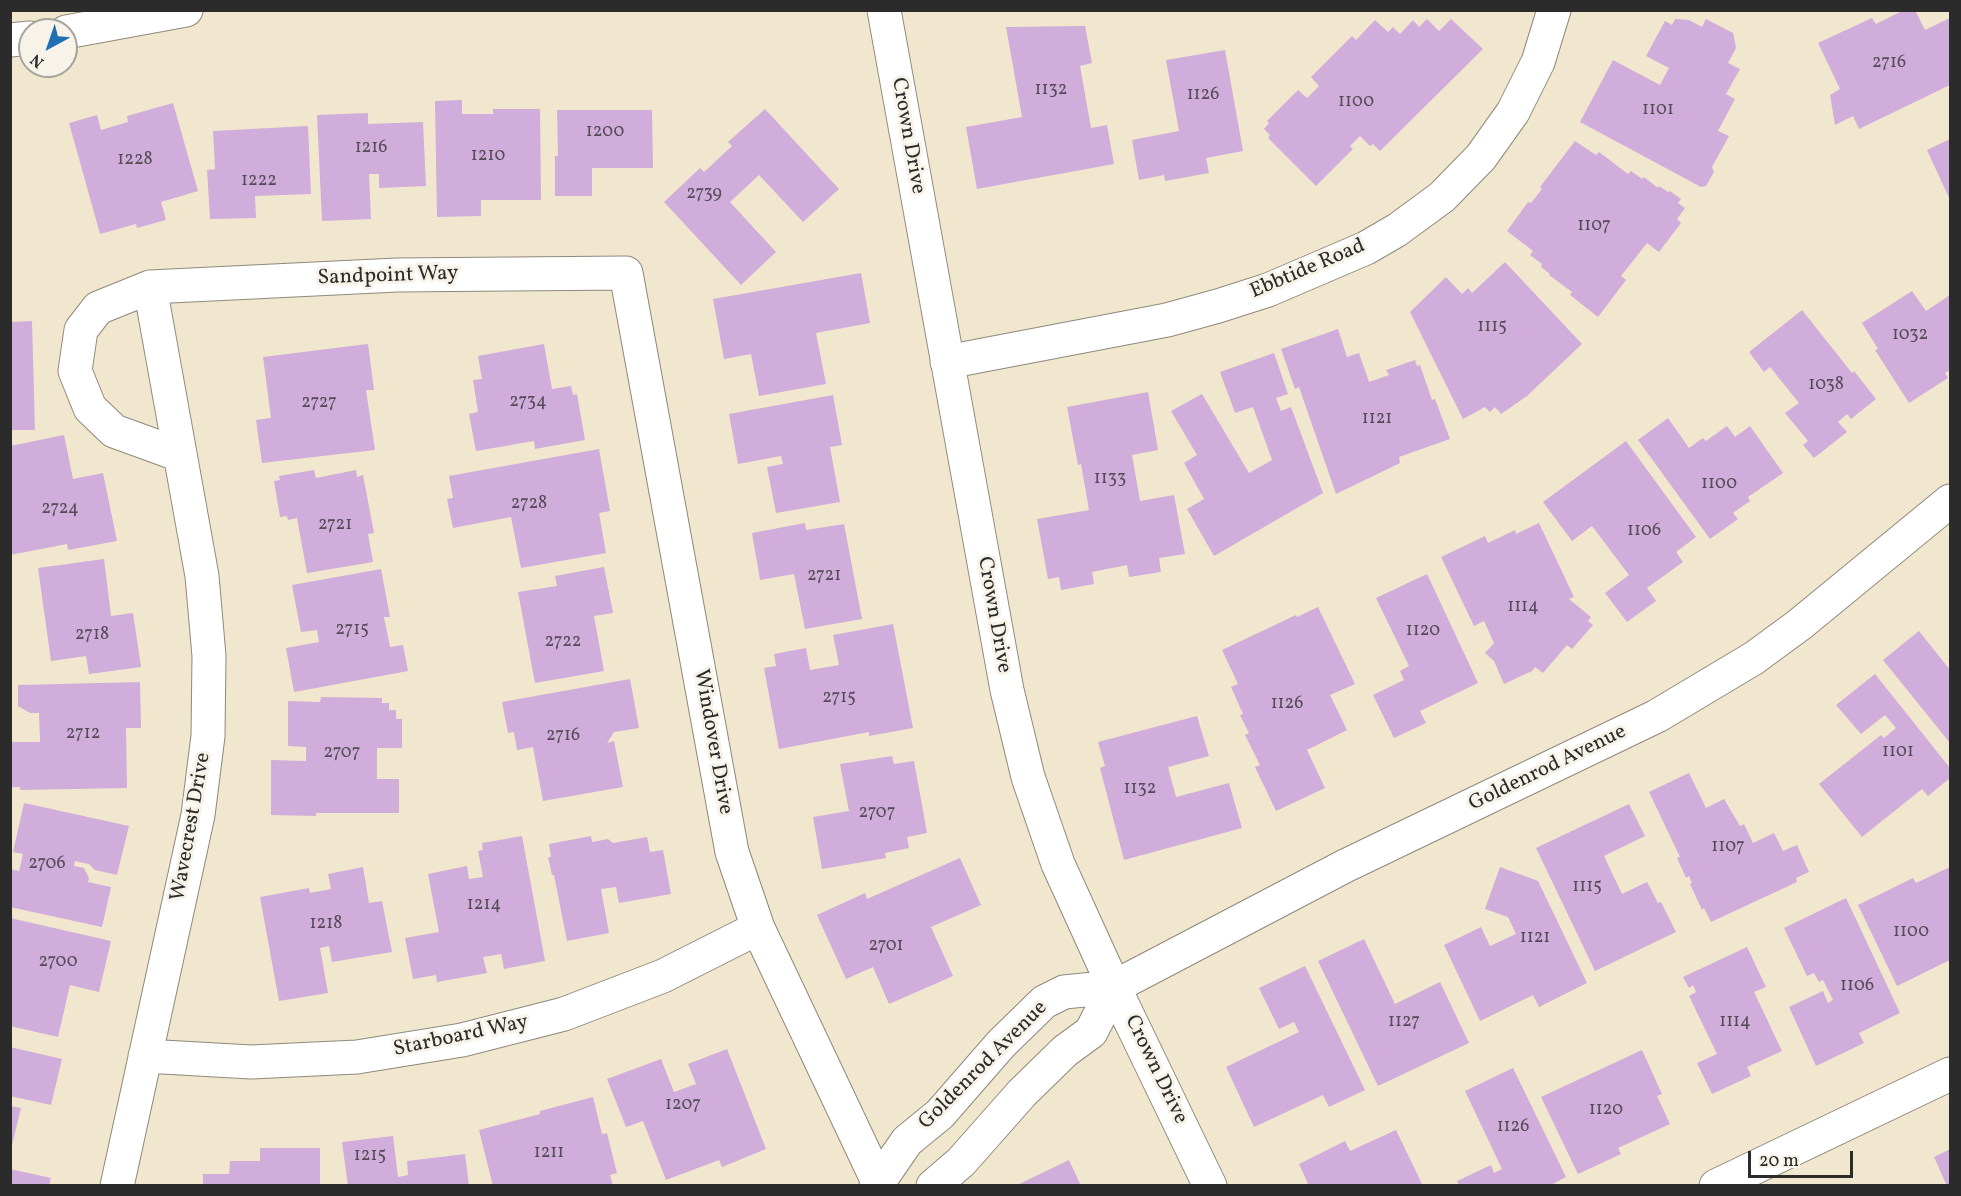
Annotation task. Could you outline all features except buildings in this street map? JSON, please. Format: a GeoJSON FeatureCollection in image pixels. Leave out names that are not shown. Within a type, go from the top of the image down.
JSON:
{"type":"FeatureCollection","features":[{"type":"Feature","properties":{"kind":"street"},"geometry":{"type":"LineString","coordinates":[[78,30],[186,10]]}},
{"type":"Feature","properties":{"kind":"street","name":"Crown Drive"},"geometry":{"type":"LineString","coordinates":[[884,10],[1007,690],[1028,777],[1058,864],[1114,987],[1210,1185]]}},
{"type":"Feature","properties":{"kind":"street","name":"Ebbtide Road"},"geometry":{"type":"LineString","coordinates":[[947,362],[1167,320],[1268,290],[1366,248],[1397,230],[1442,197],[1481,157],[1507,121],[1538,62],[1554,10]]}},
{"type":"Feature","properties":{"kind":"street","name":"Sandpoint Way"},"geometry":{"type":"LineString","coordinates":[[180,455],[114,431],[90,408],[75,371],[81,330],[98,308],[150,287],[397,275],[626,273]]}},
{"type":"Feature","properties":{"kind":"street","name":"Windover Drive"},"geometry":{"type":"LineString","coordinates":[[626,273],[732,852],[758,928],[881,1185]]}},
{"type":"Feature","properties":{"kind":"street","name":"Wavecrest Drive"},"geometry":{"type":"LineString","coordinates":[[117,1185],[198,815],[208,736],[209,656],[202,576],[150,287]]}},
{"type":"Feature","properties":{"kind":"street","name":"Goldenrod Avenue"},"geometry":{"type":"LineString","coordinates":[[881,1185],[907,1141],[940,1114],[1001,1044],[1044,1002],[1064,992],[1114,987],[1346,866],[1607,741],[1706,688],[1754,658],[1799,625],[1950,501]]}},
{"type":"Feature","properties":{"kind":"street","name":"Starboard Way"},"geometry":{"type":"LineString","coordinates":[[145,1056],[251,1062],[357,1057],[462,1041],[564,1014],[663,976],[758,928]]}},
{"type":"Feature","properties":{"kind":"street"},"geometry":{"type":"LineString","coordinates":[[933,1185],[961,1162],[1022,1093],[1065,1051],[1091,1032],[1114,987]]}},
{"type":"Feature","properties":{"kind":"street"},"geometry":{"type":"LineString","coordinates":[[1716,1185],[1950,1074]]}}]}
